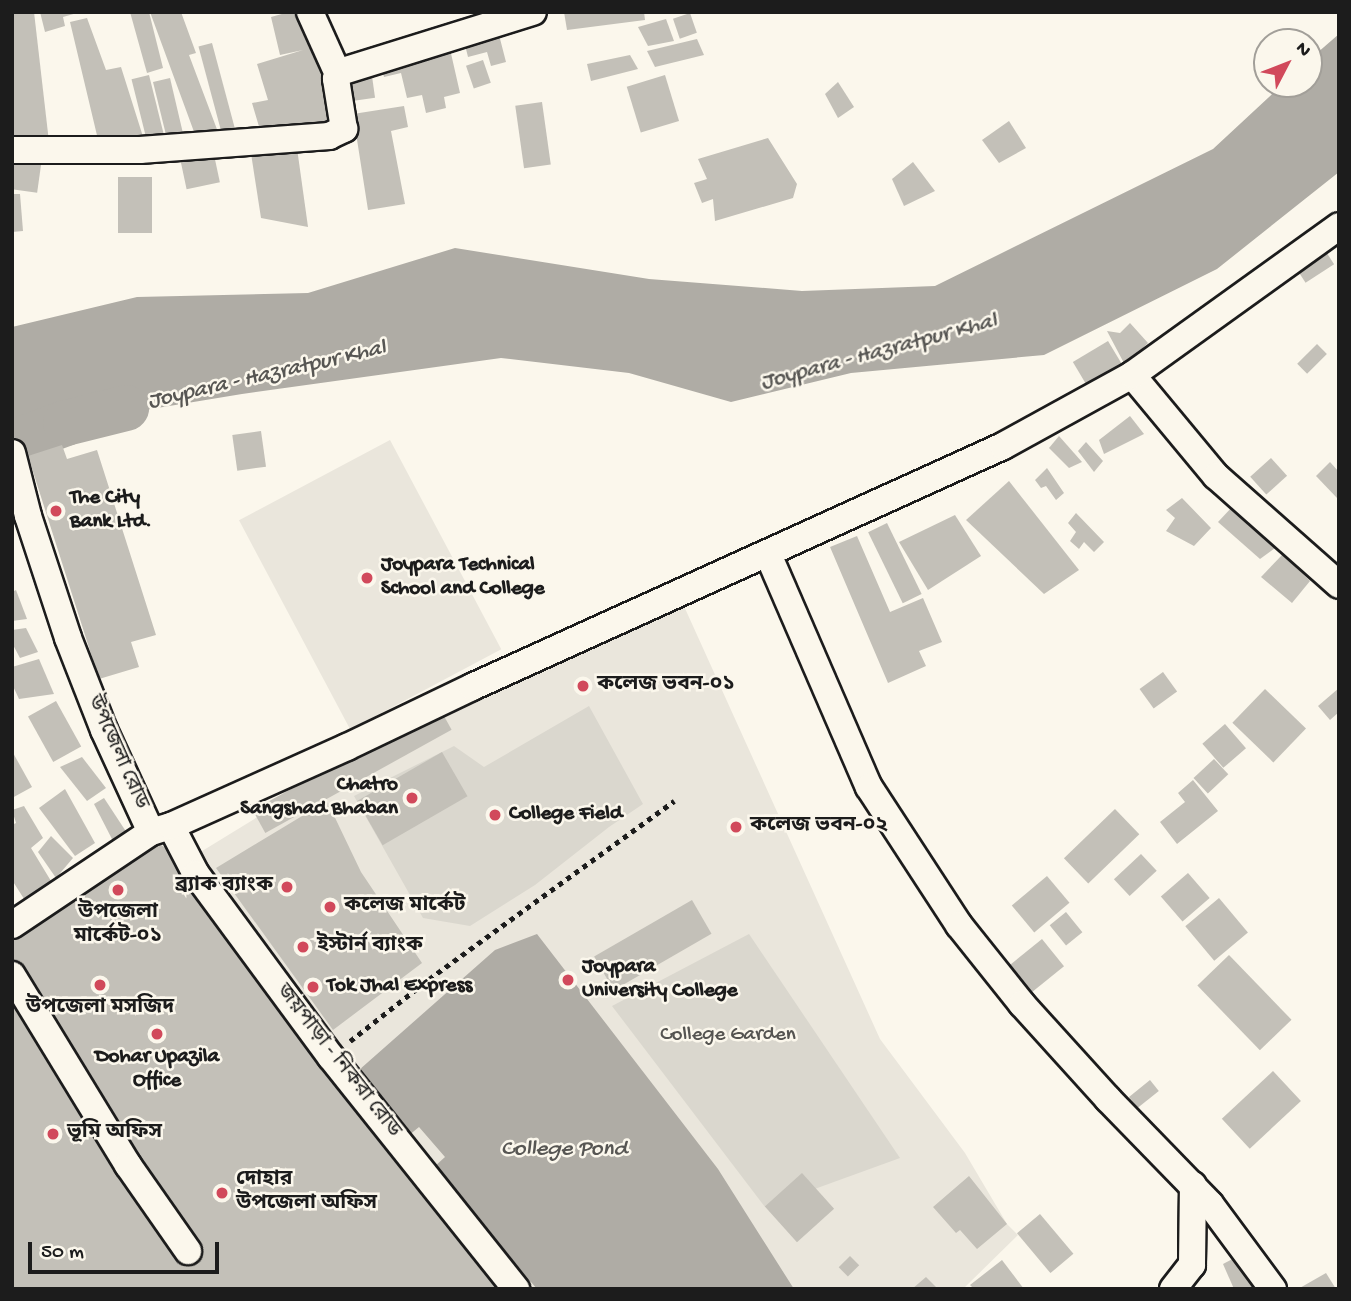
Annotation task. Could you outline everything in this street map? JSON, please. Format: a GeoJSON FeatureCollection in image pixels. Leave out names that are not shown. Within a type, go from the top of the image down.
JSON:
{"type":"FeatureCollection","features":[{"type":"Feature","properties":{"kind":"street"},"geometry":{"type":"LineString","coordinates":[[12,150],[140,150],[329,136],[344,128],[338,74],[310,12]]}},
{"type":"Feature","properties":{"kind":"street"},"geometry":{"type":"LineString","coordinates":[[338,74],[533,12]]}},
{"type":"Feature","properties":{"kind":"street"},"geometry":{"type":"LineString","coordinates":[[161,829],[1003,446],[1132,375],[1339,226]]}},
{"type":"Feature","properties":{"kind":"street"},"geometry":{"type":"LineString","coordinates":[[1132,375],[1216,476],[1339,585]]}},
{"type":"Feature","properties":{"kind":"street","name":"উপজেলা রোড"},"geometry":{"type":"LineString","coordinates":[[12,453],[28,516],[73,650],[104,730],[161,829],[12,925]]}},
{"type":"Feature","properties":{"kind":"street"},"geometry":{"type":"LineString","coordinates":[[768,554],[869,787],[960,925],[1022,1004],[1210,1204],[1273,1289]]}},
{"type":"Feature","properties":{"kind":"street","name":"জয়পাড়া - নিকরা রোড"},"geometry":{"type":"LineString","coordinates":[[161,829],[331,1057],[516,1289]]}},
{"type":"Feature","properties":{"kind":"street"},"geometry":{"type":"LineString","coordinates":[[12,975],[128,1165],[188,1251]]}},
{"type":"Feature","properties":{"kind":"street"},"geometry":{"type":"LineString","coordinates":[[1173,1289],[1192,1265],[1193,1185]]}},
{"type":"Feature","properties":{"kind":"path"},"geometry":{"type":"LineString","coordinates":[[331,1057],[429,979],[674,801]]}},
{"type":"Feature","properties":{"kind":"shaded area","name":"Joypara Technical School and College"},"geometry":{"type":"Polygon","coordinates":[[[390,440],[501,649],[350,730],[239,520],[390,440]]]}},
{"type":"Feature","properties":{"kind":"shaded area","name":"Joypara University College"},"geometry":{"type":"Polygon","coordinates":[[[683,604],[880,1039],[965,1153],[1007,1224],[1018,1235],[963,1289],[522,1289],[194,856],[412,722],[541,673],[683,604]]]}},
{"type":"Feature","properties":{"kind":"green space","name":"College Field"},"geometry":{"type":"Polygon","coordinates":[[[589,706],[643,804],[535,885],[470,926],[423,918],[354,796],[454,746],[484,767],[589,706]]]}},
{"type":"Feature","properties":{"kind":"green space","name":"College Garden"},"geometry":{"type":"Polygon","coordinates":[[[749,934],[900,1158],[765,1207],[612,1006],[749,934]]]}},
{"type":"Feature","properties":{"kind":"water"},"geometry":{"type":"Polygon","coordinates":[[[1339,34],[1339,172],[1217,269],[1044,355],[851,373],[731,402],[629,373],[501,358],[242,394],[66,423],[12,443],[12,327],[137,297],[308,293],[455,248],[649,279],[802,291],[935,286],[1213,149],[1268,98],[1323,98],[1323,48],[1339,34]]]}},
{"type":"Feature","properties":{"kind":"water","name":"College Pond"},"geometry":{"type":"Polygon","coordinates":[[[537,934],[718,1169],[794,1289],[537,1289],[434,1167],[445,1157],[419,1127],[408,1136],[359,1070],[495,950],[537,934]]]}},
{"type":"Feature","properties":{"kind":"building"},"geometry":{"type":"Polygon","coordinates":[[[12,12],[34,12],[49,142],[12,142],[12,12]]]}},
{"type":"Feature","properties":{"kind":"building"},"geometry":{"type":"Polygon","coordinates":[[[40,12],[77,13],[63,17],[65,26],[45,32],[40,12]]]}},
{"type":"Feature","properties":{"kind":"building"},"geometry":{"type":"Polygon","coordinates":[[[130,12],[149,12],[163,68],[147,73],[130,12]]]}},
{"type":"Feature","properties":{"kind":"building"},"geometry":{"type":"Polygon","coordinates":[[[150,12],[181,12],[196,53],[189,55],[218,132],[197,140],[150,12]]]}},
{"type":"Feature","properties":{"kind":"building"},"geometry":{"type":"Polygon","coordinates":[[[289,12],[308,12],[339,119],[280,138],[276,125],[260,130],[252,103],[268,100],[257,64],[303,50],[280,55],[271,17],[289,12]]]}},
{"type":"Feature","properties":{"kind":"building"},"geometry":{"type":"Polygon","coordinates":[[[564,12],[644,12],[645,20],[567,30],[564,12]]]}},
{"type":"Feature","properties":{"kind":"building"},"geometry":{"type":"Polygon","coordinates":[[[690,13],[697,33],[680,39],[673,19],[690,13]]]}},
{"type":"Feature","properties":{"kind":"building"},"geometry":{"type":"Polygon","coordinates":[[[87,18],[106,70],[121,67],[145,143],[100,148],[70,22],[87,18]]]}},
{"type":"Feature","properties":{"kind":"building"},"geometry":{"type":"Polygon","coordinates":[[[666,19],[674,41],[648,46],[638,27],[666,19]]]}},
{"type":"Feature","properties":{"kind":"building"},"geometry":{"type":"Polygon","coordinates":[[[497,27],[506,62],[491,66],[487,52],[468,57],[463,37],[497,27]]]}},
{"type":"Feature","properties":{"kind":"building"},"geometry":{"type":"Polygon","coordinates":[[[697,39],[704,55],[655,67],[647,51],[697,39]]]}},
{"type":"Feature","properties":{"kind":"building"},"geometry":{"type":"Polygon","coordinates":[[[212,43],[238,139],[224,142],[198,47],[212,43]]]}},
{"type":"Feature","properties":{"kind":"building"},"geometry":{"type":"Polygon","coordinates":[[[450,49],[460,93],[444,97],[446,108],[426,113],[422,95],[407,98],[401,73],[384,77],[381,65],[450,49]]]}},
{"type":"Feature","properties":{"kind":"building"},"geometry":{"type":"Polygon","coordinates":[[[630,55],[638,69],[591,81],[587,64],[630,55]]]}},
{"type":"Feature","properties":{"kind":"building"},"geometry":{"type":"Polygon","coordinates":[[[483,60],[491,83],[474,89],[466,66],[483,60]]]}},
{"type":"Feature","properties":{"kind":"building"},"geometry":{"type":"Polygon","coordinates":[[[371,69],[375,98],[345,102],[341,73],[371,69]]]}},
{"type":"Feature","properties":{"kind":"building"},"geometry":{"type":"Polygon","coordinates":[[[149,75],[165,141],[148,145],[132,79],[149,75]]]}},
{"type":"Feature","properties":{"kind":"building"},"geometry":{"type":"Polygon","coordinates":[[[665,75],[679,121],[641,133],[627,87],[665,75]]]}},
{"type":"Feature","properties":{"kind":"building"},"geometry":{"type":"Polygon","coordinates":[[[170,78],[185,142],[167,139],[153,82],[170,78]]]}},
{"type":"Feature","properties":{"kind":"building"},"geometry":{"type":"Polygon","coordinates":[[[838,82],[854,107],[838,118],[825,94],[838,82]]]}},
{"type":"Feature","properties":{"kind":"building"},"geometry":{"type":"Polygon","coordinates":[[[542,102],[551,164],[524,168],[515,106],[542,102]]]}},
{"type":"Feature","properties":{"kind":"building"},"geometry":{"type":"Polygon","coordinates":[[[404,106],[408,127],[391,131],[405,204],[368,210],[353,114],[404,106]]]}},
{"type":"Feature","properties":{"kind":"building"},"geometry":{"type":"Polygon","coordinates":[[[1009,121],[1026,148],[999,163],[982,140],[1009,121]]]}},
{"type":"Feature","properties":{"kind":"building"},"geometry":{"type":"Polygon","coordinates":[[[768,138],[797,184],[793,198],[715,221],[713,199],[702,203],[694,183],[707,179],[698,159],[768,138]]]}},
{"type":"Feature","properties":{"kind":"building"},"geometry":{"type":"Polygon","coordinates":[[[296,141],[308,227],[261,218],[250,147],[296,141]]]}},
{"type":"Feature","properties":{"kind":"building"},"geometry":{"type":"Polygon","coordinates":[[[213,150],[220,182],[187,189],[180,157],[213,150]]]}},
{"type":"Feature","properties":{"kind":"building"},"geometry":{"type":"Polygon","coordinates":[[[13,156],[42,160],[37,193],[12,189],[13,156]]]}},
{"type":"Feature","properties":{"kind":"building"},"geometry":{"type":"Polygon","coordinates":[[[913,162],[935,191],[904,206],[892,179],[913,162]]]}},
{"type":"Feature","properties":{"kind":"building"},"geometry":{"type":"Polygon","coordinates":[[[118,177],[152,177],[152,233],[118,233],[118,177]]]}},
{"type":"Feature","properties":{"kind":"building"},"geometry":{"type":"Polygon","coordinates":[[[12,194],[20,194],[23,231],[12,232],[12,194]]]}},
{"type":"Feature","properties":{"kind":"building"},"geometry":{"type":"Polygon","coordinates":[[[1321,244],[1334,264],[1306,283],[1292,263],[1321,244]]]}},
{"type":"Feature","properties":{"kind":"building"},"geometry":{"type":"Polygon","coordinates":[[[1130,323],[1148,343],[1125,365],[1107,331],[1120,333],[1130,323]]]}},
{"type":"Feature","properties":{"kind":"building"},"geometry":{"type":"Polygon","coordinates":[[[1108,341],[1125,369],[1090,390],[1073,362],[1108,341]]]}},
{"type":"Feature","properties":{"kind":"building"},"geometry":{"type":"Polygon","coordinates":[[[1317,344],[1327,354],[1307,374],[1297,364],[1317,344]]]}},
{"type":"Feature","properties":{"kind":"building"},"geometry":{"type":"Polygon","coordinates":[[[1130,416],[1144,434],[1104,454],[1099,440],[1130,416]]]}},
{"type":"Feature","properties":{"kind":"building"},"geometry":{"type":"Polygon","coordinates":[[[261,431],[266,467],[237,471],[232,435],[261,431]]]}},
{"type":"Feature","properties":{"kind":"building"},"geometry":{"type":"Polygon","coordinates":[[[1059,436],[1082,462],[1069,468],[1049,448],[1059,436]]]}},
{"type":"Feature","properties":{"kind":"building"},"geometry":{"type":"Polygon","coordinates":[[[1086,442],[1103,461],[1094,472],[1078,451],[1086,442]]]}},
{"type":"Feature","properties":{"kind":"building"},"geometry":{"type":"Polygon","coordinates":[[[62,445],[67,459],[97,450],[156,635],[131,642],[139,667],[99,679],[28,456],[62,445]]]}},
{"type":"Feature","properties":{"kind":"building"},"geometry":{"type":"Polygon","coordinates":[[[1271,458],[1287,476],[1266,495],[1250,477],[1271,458]]]}},
{"type":"Feature","properties":{"kind":"building"},"geometry":{"type":"Polygon","coordinates":[[[1330,462],[1339,472],[1337,498],[1316,476],[1330,462]]]}},
{"type":"Feature","properties":{"kind":"building"},"geometry":{"type":"Polygon","coordinates":[[[1047,468],[1064,493],[1056,500],[1046,486],[1041,488],[1035,480],[1047,468]]]}},
{"type":"Feature","properties":{"kind":"building"},"geometry":{"type":"Polygon","coordinates":[[[1009,481],[1079,570],[1044,594],[966,520],[1009,481]]]}},
{"type":"Feature","properties":{"kind":"building"},"geometry":{"type":"Polygon","coordinates":[[[1182,498],[1211,528],[1194,546],[1166,531],[1175,518],[1166,510],[1182,498]]]}},
{"type":"Feature","properties":{"kind":"building"},"geometry":{"type":"Polygon","coordinates":[[[1233,506],[1279,545],[1260,559],[1218,522],[1233,506]]]}},
{"type":"Feature","properties":{"kind":"building"},"geometry":{"type":"Polygon","coordinates":[[[1076,513],[1104,542],[1094,552],[1084,542],[1079,549],[1070,541],[1076,532],[1068,523],[1076,513]]]}},
{"type":"Feature","properties":{"kind":"building"},"geometry":{"type":"Polygon","coordinates":[[[955,515],[981,556],[928,590],[899,542],[955,515]]]}},
{"type":"Feature","properties":{"kind":"building"},"geometry":{"type":"Polygon","coordinates":[[[887,523],[922,594],[903,603],[868,532],[887,523]]]}},
{"type":"Feature","properties":{"kind":"building"},"geometry":{"type":"Polygon","coordinates":[[[857,536],[890,612],[923,598],[942,642],[919,651],[926,666],[888,683],[830,547],[857,536]]]}},
{"type":"Feature","properties":{"kind":"building"},"geometry":{"type":"Polygon","coordinates":[[[1283,554],[1310,581],[1292,603],[1261,577],[1283,554]]]}},
{"type":"Feature","properties":{"kind":"building"},"geometry":{"type":"Polygon","coordinates":[[[16,590],[27,619],[12,621],[12,592],[16,590]]]}},
{"type":"Feature","properties":{"kind":"building"},"geometry":{"type":"Polygon","coordinates":[[[26,628],[38,652],[20,658],[12,643],[12,630],[26,628]]]}},
{"type":"Feature","properties":{"kind":"building"},"geometry":{"type":"Polygon","coordinates":[[[39,659],[54,694],[19,699],[12,684],[12,667],[39,659]]]}},
{"type":"Feature","properties":{"kind":"building"},"geometry":{"type":"Polygon","coordinates":[[[1163,672],[1177,691],[1154,708],[1140,689],[1163,672]]]}},
{"type":"Feature","properties":{"kind":"building"},"geometry":{"type":"Polygon","coordinates":[[[1339,688],[1339,712],[1330,720],[1318,706],[1339,688]]]}},
{"type":"Feature","properties":{"kind":"building"},"geometry":{"type":"Polygon","coordinates":[[[1265,689],[1306,729],[1273,762],[1232,723],[1265,689]]]}},
{"type":"Feature","properties":{"kind":"building"},"geometry":{"type":"Polygon","coordinates":[[[56,701],[81,746],[53,762],[28,717],[56,701]]]}},
{"type":"Feature","properties":{"kind":"building"},"geometry":{"type":"Polygon","coordinates":[[[439,707],[452,730],[265,833],[253,810],[439,707]]]}},
{"type":"Feature","properties":{"kind":"building"},"geometry":{"type":"Polygon","coordinates":[[[1225,724],[1246,748],[1223,768],[1202,744],[1225,724]]]}},
{"type":"Feature","properties":{"kind":"building"},"geometry":{"type":"Polygon","coordinates":[[[12,751],[32,787],[12,798],[12,751]]]}},
{"type":"Feature","properties":{"kind":"building","name":"Chatro Sangshad Bhaban"},"geometry":{"type":"Polygon","coordinates":[[[442,752],[467,796],[383,845],[357,801],[442,752]]]}},
{"type":"Feature","properties":{"kind":"building"},"geometry":{"type":"Polygon","coordinates":[[[82,757],[106,788],[87,801],[60,767],[82,757]]]}},
{"type":"Feature","properties":{"kind":"building"},"geometry":{"type":"Polygon","coordinates":[[[1214,759],[1228,774],[1208,793],[1194,778],[1214,759]]]}},
{"type":"Feature","properties":{"kind":"building"},"geometry":{"type":"Polygon","coordinates":[[[1193,780],[1218,811],[1177,844],[1160,822],[1185,802],[1178,793],[1193,780]]]}},
{"type":"Feature","properties":{"kind":"building"},"geometry":{"type":"Polygon","coordinates":[[[65,789],[95,843],[75,856],[39,808],[65,789]]]}},
{"type":"Feature","properties":{"kind":"building"},"geometry":{"type":"Polygon","coordinates":[[[104,798],[127,833],[113,841],[94,804],[104,798]]]}},
{"type":"Feature","properties":{"kind":"building"},"geometry":{"type":"Polygon","coordinates":[[[327,801],[361,872],[422,963],[333,1030],[216,868],[327,801]]]}},
{"type":"Feature","properties":{"kind":"building"},"geometry":{"type":"Polygon","coordinates":[[[24,806],[43,838],[31,848],[51,881],[26,902],[12,880],[12,825],[16,823],[12,810],[24,806]]]}},
{"type":"Feature","properties":{"kind":"building"},"geometry":{"type":"Polygon","coordinates":[[[1115,809],[1139,834],[1088,883],[1064,858],[1115,809]]]}},
{"type":"Feature","properties":{"kind":"building"},"geometry":{"type":"Polygon","coordinates":[[[51,836],[73,858],[56,878],[38,852],[51,836]]]}},
{"type":"Feature","properties":{"kind":"building","name":"Dohar Upazila Office"},"geometry":{"type":"Polygon","coordinates":[[[154,840],[173,853],[374,1136],[504,1289],[12,1289],[12,933],[154,840]]]}},
{"type":"Feature","properties":{"kind":"building"},"geometry":{"type":"Polygon","coordinates":[[[1141,854],[1157,871],[1130,896],[1114,879],[1141,854]]]}},
{"type":"Feature","properties":{"kind":"building"},"geometry":{"type":"Polygon","coordinates":[[[1188,873],[1210,898],[1182,922],[1161,897],[1188,873]]]}},
{"type":"Feature","properties":{"kind":"building"},"geometry":{"type":"Polygon","coordinates":[[[1047,876],[1069,903],[1034,932],[1012,906],[1047,876]]]}},
{"type":"Feature","properties":{"kind":"building"},"geometry":{"type":"Polygon","coordinates":[[[1219,898],[1248,932],[1214,961],[1185,926],[1219,898]]]}},
{"type":"Feature","properties":{"kind":"building"},"geometry":{"type":"Polygon","coordinates":[[[692,900],[712,934],[614,990],[594,956],[692,900]]]}},
{"type":"Feature","properties":{"kind":"building"},"geometry":{"type":"Polygon","coordinates":[[[1066,912],[1082,932],[1066,945],[1050,925],[1066,912]]]}},
{"type":"Feature","properties":{"kind":"building"},"geometry":{"type":"Polygon","coordinates":[[[1042,939],[1064,966],[1024,998],[1002,971],[1042,939]]]}},
{"type":"Feature","properties":{"kind":"building"},"geometry":{"type":"Polygon","coordinates":[[[1229,955],[1292,1020],[1260,1050],[1197,986],[1229,955]]]}},
{"type":"Feature","properties":{"kind":"building"},"geometry":{"type":"Polygon","coordinates":[[[1273,1071],[1301,1101],[1250,1149],[1222,1119],[1273,1071]]]}},
{"type":"Feature","properties":{"kind":"building"},"geometry":{"type":"Polygon","coordinates":[[[1150,1080],[1159,1091],[1138,1108],[1129,1097],[1150,1080]]]}},
{"type":"Feature","properties":{"kind":"building"},"geometry":{"type":"Polygon","coordinates":[[[802,1173],[834,1209],[797,1242],[765,1206],[802,1173]]]}},
{"type":"Feature","properties":{"kind":"building"},"geometry":{"type":"Polygon","coordinates":[[[969,1176],[1007,1224],[977,1249],[960,1230],[956,1233],[933,1207],[969,1176]]]}},
{"type":"Feature","properties":{"kind":"building"},"geometry":{"type":"Polygon","coordinates":[[[1040,1214],[1073,1254],[1050,1273],[1017,1233],[1040,1214]]]}},
{"type":"Feature","properties":{"kind":"building"},"geometry":{"type":"Polygon","coordinates":[[[1240,1255],[1256,1289],[1234,1289],[1223,1264],[1240,1255]]]}},
{"type":"Feature","properties":{"kind":"building"},"geometry":{"type":"Polygon","coordinates":[[[850,1256],[859,1265],[848,1277],[839,1267],[850,1256]]]}},
{"type":"Feature","properties":{"kind":"building"},"geometry":{"type":"Polygon","coordinates":[[[1002,1260],[1024,1289],[974,1289],[970,1285],[1002,1260]]]}},
{"type":"Feature","properties":{"kind":"building"},"geometry":{"type":"Polygon","coordinates":[[[1326,1273],[1336,1289],[1298,1289],[1326,1273]]]}},
{"type":"Feature","properties":{"kind":"building"},"geometry":{"type":"Polygon","coordinates":[[[926,1277],[938,1289],[912,1289],[926,1277]]]}},
{"type":"Feature","properties":{"kind":"waterway","name":"Joypara - Hazratpur Khal"},"geometry":{"type":"LineString","coordinates":[[12,443],[66,423],[126,408]]}},
{"type":"Feature","properties":{"kind":"place","name":"The City Bank Ltd."},"geometry":{"type":"Point","coordinates":[56,511]}},
{"type":"Feature","properties":{"kind":"place","name":"Joypara Technical School and College"},"geometry":{"type":"Point","coordinates":[367,578]}},
{"type":"Feature","properties":{"kind":"place","name":"কলেজ ভবন-০১"},"geometry":{"type":"Point","coordinates":[583,686]}},
{"type":"Feature","properties":{"kind":"place","name":"Chatro Sangshad Bhaban"},"geometry":{"type":"Point","coordinates":[412,798]}},
{"type":"Feature","properties":{"kind":"place","name":"College Field"},"geometry":{"type":"Point","coordinates":[495,815]}},
{"type":"Feature","properties":{"kind":"place","name":"কলেজ ভবন-০২"},"geometry":{"type":"Point","coordinates":[736,827]}},
{"type":"Feature","properties":{"kind":"place","name":"ব্র্যাক ব্যাংক"},"geometry":{"type":"Point","coordinates":[287,887]}},
{"type":"Feature","properties":{"kind":"place","name":"উপজেলা মার্কেট-০১"},"geometry":{"type":"Point","coordinates":[118,890]}},
{"type":"Feature","properties":{"kind":"place","name":"কলেজ মার্কেট"},"geometry":{"type":"Point","coordinates":[330,907]}},
{"type":"Feature","properties":{"kind":"place","name":"ইস্টার্ন ব্যাংক"},"geometry":{"type":"Point","coordinates":[303,947]}},
{"type":"Feature","properties":{"kind":"place","name":"Joypara University College"},"geometry":{"type":"Point","coordinates":[568,980]}},
{"type":"Feature","properties":{"kind":"place","name":"উপজেলা মসজিদ"},"geometry":{"type":"Point","coordinates":[100,985]}},
{"type":"Feature","properties":{"kind":"place","name":"Tok Jhal Express"},"geometry":{"type":"Point","coordinates":[313,987]}},
{"type":"Feature","properties":{"kind":"place","name":"Dohar Upazila Office"},"geometry":{"type":"Point","coordinates":[157,1034]}},
{"type":"Feature","properties":{"kind":"place","name":"ভূমি অফিস"},"geometry":{"type":"Point","coordinates":[53,1134]}},
{"type":"Feature","properties":{"kind":"place","name":"দোহার উপজেলা অফিস"},"geometry":{"type":"Point","coordinates":[222,1193]}}]}
